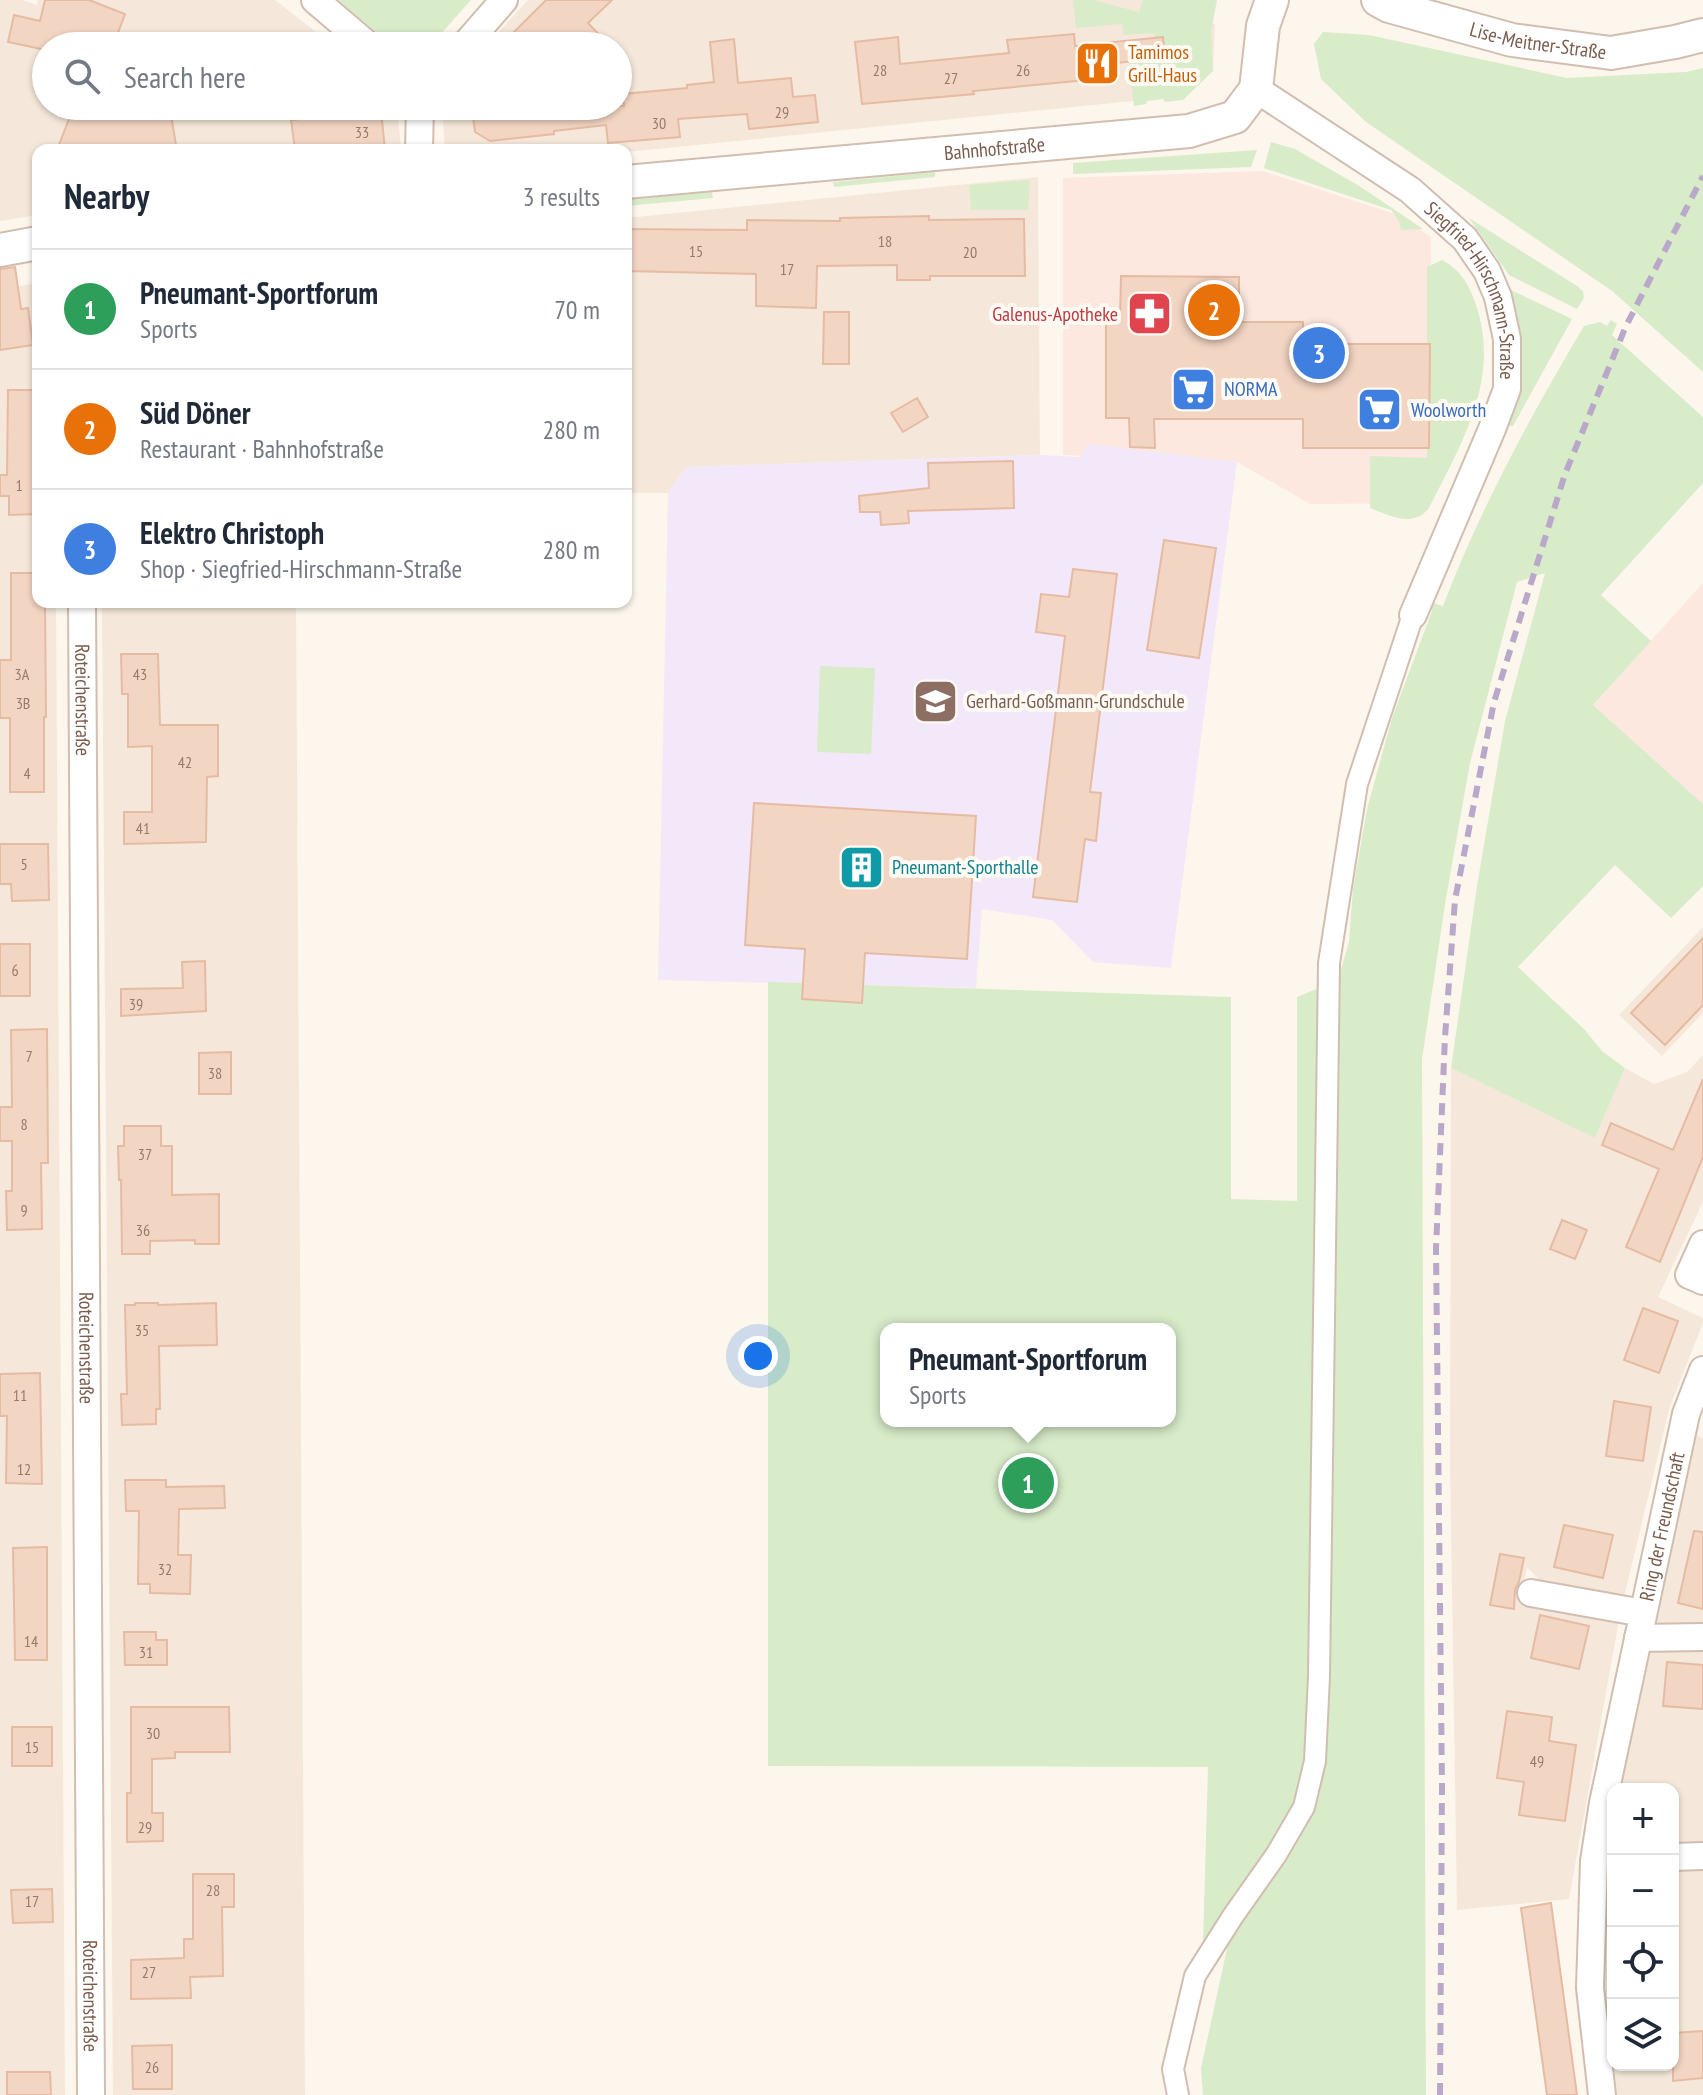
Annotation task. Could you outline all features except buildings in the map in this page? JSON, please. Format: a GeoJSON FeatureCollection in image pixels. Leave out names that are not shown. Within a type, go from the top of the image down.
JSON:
{"type":"FeatureCollection","features":[{"type":"Feature","properties":{"kind":"street"},"geometry":{"type":"LineString","coordinates":[[315,0],[353,32]]}},
{"type":"Feature","properties":{"kind":"street"},"geometry":{"type":"LineString","coordinates":[[476,32],[504,0]]}},
{"type":"Feature","properties":{"kind":"street"},"geometry":{"type":"LineString","coordinates":[[1256,89],[1263,26],[1272,0]]}},
{"type":"Feature","properties":{"kind":"street","name":"Lise-Meitner-Straße"},"geometry":{"type":"LineString","coordinates":[[1378,0],[1389,6],[1512,40],[1611,53],[1689,38]]}},
{"type":"Feature","properties":{"kind":"street","name":"Bahnhofstraße"},"geometry":{"type":"LineString","coordinates":[[632,181],[1189,131],[1235,117],[1256,89]]}},
{"type":"Feature","properties":{"kind":"street","name":"Siegfried-Hirschmann-Straße"},"geometry":{"type":"LineString","coordinates":[[1256,89],[1410,190],[1465,239],[1487,271],[1498,297],[1507,339],[1507,389],[1413,615]]}},
{"type":"Feature","properties":{"kind":"street"},"geometry":{"type":"LineString","coordinates":[[419,144],[420,120]]}},
{"type":"Feature","properties":{"kind":"street"},"geometry":{"type":"LineString","coordinates":[[0,250],[32,244]]}},
{"type":"Feature","properties":{"kind":"street","name":"Roteichenstraße"},"geometry":{"type":"LineString","coordinates":[[82,608],[91,2095]]}},
{"type":"Feature","properties":{"kind":"street"},"geometry":{"type":"LineString","coordinates":[[1178,2095],[1173,2069],[1195,1976],[1276,1855],[1304,1807],[1315,1761],[1319,1676],[1329,963],[1357,784],[1413,615]]}},
{"type":"Feature","properties":{"kind":"street"},"geometry":{"type":"LineString","coordinates":[[1703,1244],[1689,1275],[1703,1281]]}},
{"type":"Feature","properties":{"kind":"street","name":"Ring der Freundschaft"},"geometry":{"type":"LineString","coordinates":[[1602,2095],[1590,1988],[1603,1860],[1603,1803],[1640,1625],[1703,1370]]}},
{"type":"Feature","properties":{"kind":"street"},"geometry":{"type":"LineString","coordinates":[[1531,1593],[1640,1625],[1703,1637]]}},
{"type":"Feature","properties":{"kind":"street"},"geometry":{"type":"LineString","coordinates":[[1679,1857],[1703,1856]]}},
{"type":"Feature","properties":{"kind":"shaded area"},"geometry":{"type":"Polygon","coordinates":[[[0,0],[22,0],[37,5],[38,0],[275,0],[316,32],[32,32],[32,120],[398,120],[400,144],[32,144],[32,216],[0,221],[0,0]]]}},
{"type":"Feature","properties":{"kind":"shaded area"},"geometry":{"type":"Polygon","coordinates":[[[528,0],[1188,0],[1215,25],[1213,68],[1183,96],[632,151],[632,144],[445,144],[443,120],[632,120],[632,32],[499,32],[528,0]]]}},
{"type":"Feature","properties":{"kind":"shaded area"},"geometry":{"type":"Polygon","coordinates":[[[1263,171],[1398,215],[1431,237],[1431,503],[1310,504],[1237,462],[1063,455],[1063,178],[1263,171]]]}},
{"type":"Feature","properties":{"kind":"shaded area"},"geometry":{"type":"Polygon","coordinates":[[[1038,177],[1040,455],[686,467],[668,493],[632,493],[632,217],[1038,177]]]}},
{"type":"Feature","properties":{"kind":"shaded area"},"geometry":{"type":"Polygon","coordinates":[[[32,284],[32,608],[56,608],[65,2095],[0,2095],[0,289],[32,284]]]}},
{"type":"Feature","properties":{"kind":"shaded area","name":"Gerhard-Goßmann-Grundschule"},"geometry":{"type":"Polygon","coordinates":[[[1089,444],[1237,462],[1171,968],[1093,962],[1052,920],[982,909],[976,988],[658,980],[668,493],[686,467],[1040,455],[1080,457],[1089,444]]]}},
{"type":"Feature","properties":{"kind":"shaded area"},"geometry":{"type":"Polygon","coordinates":[[[1703,583],[1703,804],[1593,705],[1703,583]]]}},
{"type":"Feature","properties":{"kind":"shaded area"},"geometry":{"type":"Polygon","coordinates":[[[102,608],[296,608],[305,2095],[113,2095],[102,608]]]}},
{"type":"Feature","properties":{"kind":"shaded area"},"geometry":{"type":"Polygon","coordinates":[[[1703,927],[1703,1013],[1662,1056],[1619,1015],[1703,927]]]}},
{"type":"Feature","properties":{"kind":"shaded area"},"geometry":{"type":"Polygon","coordinates":[[[1703,1055],[1703,1202],[1658,1297],[1703,1318],[1703,1323],[1669,1409],[1624,1598],[1541,1582],[1527,1567],[1520,1600],[1619,1620],[1569,1899],[1457,1910],[1450,1463],[1451,1068],[1595,1138],[1625,1068],[1654,1084],[1687,1072],[1703,1055]]]}},
{"type":"Feature","properties":{"kind":"shaded area"},"geometry":{"type":"Polygon","coordinates":[[[1697,1436],[1703,1438],[1703,1629],[1650,1629],[1671,1530],[1697,1436]]]}},
{"type":"Feature","properties":{"kind":"shaded area"},"geometry":{"type":"Polygon","coordinates":[[[1646,1649],[1703,1649],[1703,1846],[1679,1847],[1679,1783],[1619,1783],[1646,1649]]]}},
{"type":"Feature","properties":{"kind":"shaded area"},"geometry":{"type":"Polygon","coordinates":[[[1703,1870],[1703,2095],[1617,2095],[1613,2071],[1679,2071],[1679,1871],[1703,1870]]]}},
{"type":"Feature","properties":{"kind":"shaded area"},"geometry":{"type":"Polygon","coordinates":[[[1607,1874],[1607,2027],[1603,2000],[1607,1874]]]}},
{"type":"Feature","properties":{"kind":"green space"},"geometry":{"type":"Polygon","coordinates":[[[338,0],[471,0],[442,32],[376,32],[338,0]]]}},
{"type":"Feature","properties":{"kind":"green space"},"geometry":{"type":"Polygon","coordinates":[[[1073,0],[1093,0],[1139,12],[1143,0],[1217,0],[1211,31],[1213,71],[1183,100],[1165,102],[1163,99],[1134,106],[1129,63],[1157,60],[1154,33],[1124,35],[1122,24],[1076,28],[1073,0]]]}},
{"type":"Feature","properties":{"kind":"green space"},"geometry":{"type":"Polygon","coordinates":[[[1323,32],[1369,35],[1567,78],[1686,72],[1703,68],[1703,372],[1612,291],[1366,122],[1321,79],[1314,44],[1323,32]]]}},
{"type":"Feature","properties":{"kind":"green space"},"geometry":{"type":"Polygon","coordinates":[[[1271,142],[1295,149],[1361,187],[1423,229],[1401,230],[1391,210],[1264,168],[1271,142]]]}},
{"type":"Feature","properties":{"kind":"green space"},"geometry":{"type":"Polygon","coordinates":[[[1257,150],[1251,167],[1073,174],[1073,163],[1257,150]]]}},
{"type":"Feature","properties":{"kind":"green space"},"geometry":{"type":"Polygon","coordinates":[[[935,172],[935,177],[834,187],[833,182],[935,172]]]}},
{"type":"Feature","properties":{"kind":"green space"},"geometry":{"type":"Polygon","coordinates":[[[1030,180],[1028,210],[971,210],[969,185],[1030,180]]]}},
{"type":"Feature","properties":{"kind":"green space"},"geometry":{"type":"Polygon","coordinates":[[[712,192],[713,198],[632,205],[632,199],[712,192]]]}},
{"type":"Feature","properties":{"kind":"green space"},"geometry":{"type":"Polygon","coordinates":[[[1469,218],[1583,291],[1584,298],[1577,309],[1509,275],[1469,218]]]}},
{"type":"Feature","properties":{"kind":"green space"},"geometry":{"type":"Polygon","coordinates":[[[1442,260],[1465,280],[1477,308],[1483,335],[1484,361],[1480,387],[1464,436],[1429,508],[1416,518],[1401,518],[1370,508],[1370,456],[1427,458],[1427,267],[1442,260]]]}},
{"type":"Feature","properties":{"kind":"green space"},"geometry":{"type":"Polygon","coordinates":[[[1509,289],[1572,319],[1513,426],[1509,426],[1517,391],[1520,341],[1509,289]]]}},
{"type":"Feature","properties":{"kind":"green space"},"geometry":{"type":"Polygon","coordinates":[[[1611,320],[1617,324],[1612,335],[1703,417],[1703,483],[1601,595],[1651,641],[1593,705],[1703,804],[1703,886],[1671,918],[1615,865],[1518,967],[1584,1029],[1602,1051],[1625,1068],[1595,1138],[1451,1068],[1505,721],[1545,573],[1517,582],[1470,763],[1422,1059],[1426,2095],[1203,2095],[1201,2068],[1230,1935],[1203,1944],[1208,1767],[768,1766],[768,982],[1231,997],[1231,1199],[1297,1201],[1297,997],[1338,980],[1349,942],[1353,889],[1367,809],[1392,718],[1432,611],[1429,602],[1443,606],[1473,533],[1545,394],[1584,326],[1600,322],[1607,326],[1611,320]]]}},
{"type":"Feature","properties":{"kind":"green space"},"geometry":{"type":"Polygon","coordinates":[[[820,666],[875,668],[871,754],[817,752],[820,666]]]}},
{"type":"Feature","properties":{"kind":"railway"},"geometry":{"type":"LineString","coordinates":[[1440,2095],[1442,1786],[1436,1249],[1445,1037],[1455,900],[1494,702],[1565,474],[1626,326],[1703,176]]}},
{"type":"Feature","properties":{"kind":"place","name":"Tamimos Grill-Haus"},"geometry":{"type":"Point","coordinates":[1097,63]}},
{"type":"Feature","properties":{"kind":"place","name":"Süd Döner"},"geometry":{"type":"Point","coordinates":[1214,310]}},
{"type":"Feature","properties":{"kind":"place","name":"Galenus-Apotheke"},"geometry":{"type":"Point","coordinates":[1149,314]}},
{"type":"Feature","properties":{"kind":"place","name":"Elektro Christoph"},"geometry":{"type":"Point","coordinates":[1319,353]}},
{"type":"Feature","properties":{"kind":"place","name":"NORMA"},"geometry":{"type":"Point","coordinates":[1193,389]}},
{"type":"Feature","properties":{"kind":"place","name":"Woolworth"},"geometry":{"type":"Point","coordinates":[1380,410]}},
{"type":"Feature","properties":{"kind":"place","name":"Gerhard-Goßmann-Grundschule"},"geometry":{"type":"Point","coordinates":[935,701]}},
{"type":"Feature","properties":{"kind":"place","name":"Pneumant-Sporthalle"},"geometry":{"type":"Point","coordinates":[861,867]}},
{"type":"Feature","properties":{"kind":"place","name":"Pneumant-Sportforum"},"geometry":{"type":"Point","coordinates":[1028,1483]}}]}
